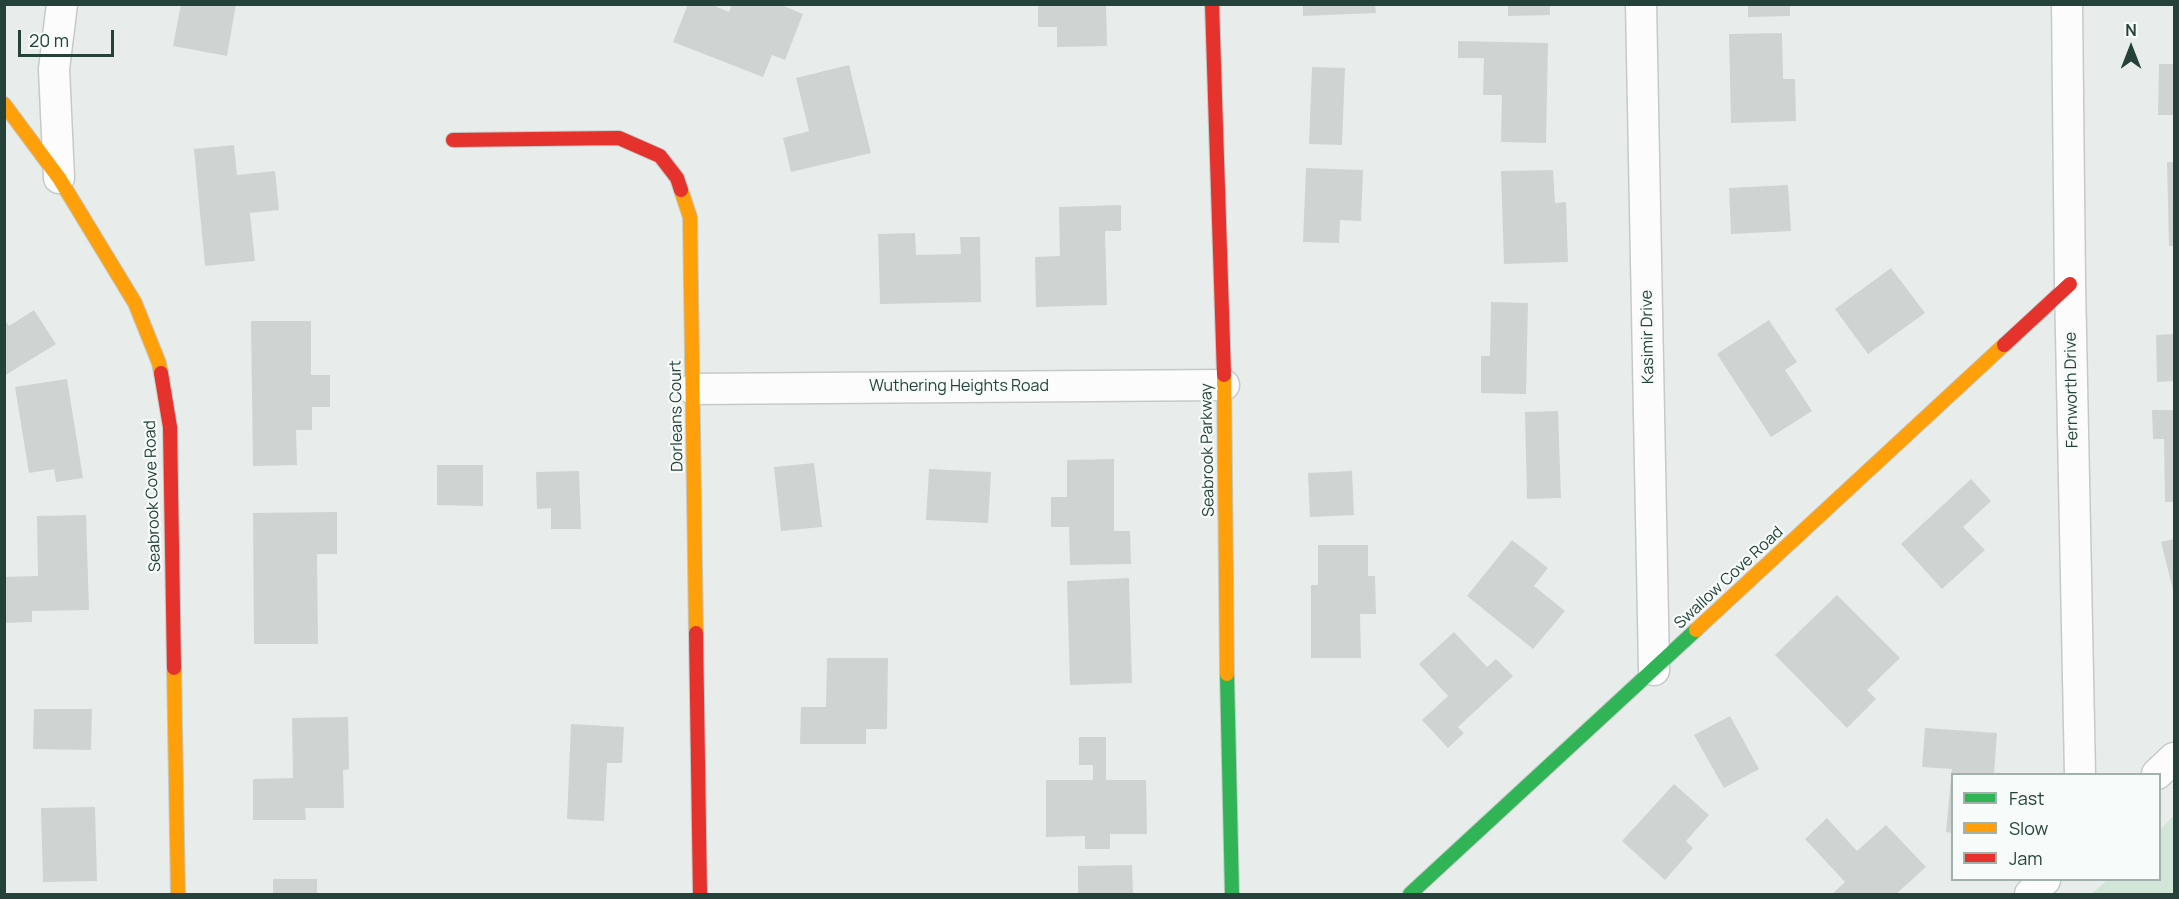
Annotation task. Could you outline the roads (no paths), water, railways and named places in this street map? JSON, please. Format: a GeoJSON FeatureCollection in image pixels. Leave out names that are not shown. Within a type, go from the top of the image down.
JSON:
{"type":"FeatureCollection","features":[{"type":"Feature","properties":{"kind":"street"},"geometry":{"type":"LineString","coordinates":[[59,178],[54,69],[62,4]]}},
{"type":"Feature","properties":{"kind":"street","name":"Seabrook Parkway"},"geometry":{"type":"LineString","coordinates":[[1212,4],[1224,385],[1232,894]]}},
{"type":"Feature","properties":{"kind":"street","name":"Kasimir Drive"},"geometry":{"type":"LineString","coordinates":[[1641,4],[1654,670]]}},
{"type":"Feature","properties":{"kind":"street","name":"Fernworth Drive"},"geometry":{"type":"LineString","coordinates":[[2067,4],[2080,773]]}},
{"type":"Feature","properties":{"kind":"street","name":"Seabrook Cove Road"},"geometry":{"type":"LineString","coordinates":[[4,104],[59,178],[135,303],[159,363],[170,427],[178,894]]}},
{"type":"Feature","properties":{"kind":"street","name":"Dorleans Court"},"geometry":{"type":"LineString","coordinates":[[453,140],[619,138],[660,156],[678,178],[690,217],[700,894]]}},
{"type":"Feature","properties":{"kind":"street","name":"Swallow Cove Road"},"geometry":{"type":"LineString","coordinates":[[1410,894],[2070,284]]}},
{"type":"Feature","properties":{"kind":"street","name":"Wuthering Heights Road"},"geometry":{"type":"LineString","coordinates":[[693,389],[1224,385]]}},
{"type":"Feature","properties":{"kind":"street"},"geometry":{"type":"LineString","coordinates":[[2158,773],[2175,758]]}},
{"type":"Feature","properties":{"kind":"street"},"geometry":{"type":"LineString","coordinates":[[2030,894],[2043,881]]}}]}
